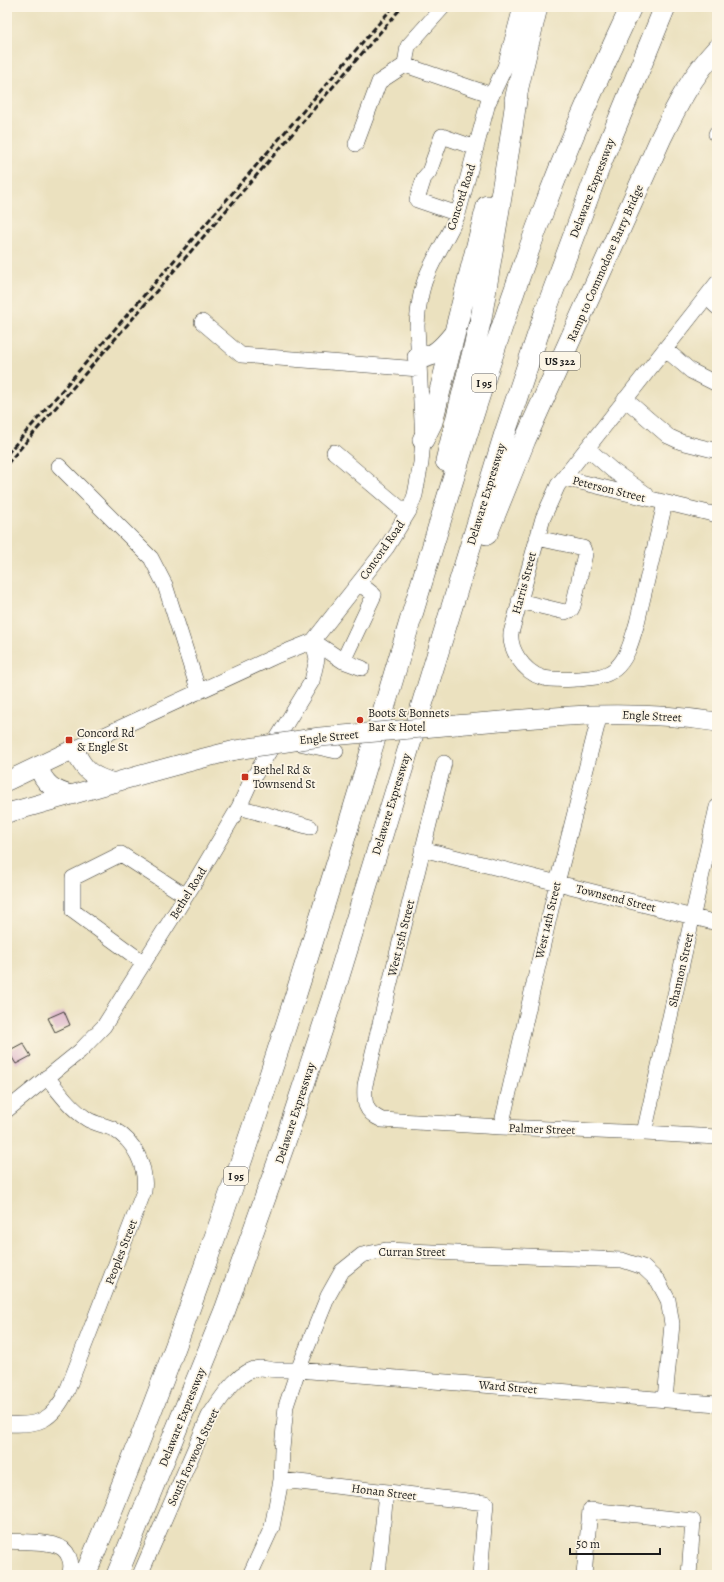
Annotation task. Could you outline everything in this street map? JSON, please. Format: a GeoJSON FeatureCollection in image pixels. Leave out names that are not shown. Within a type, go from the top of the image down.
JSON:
{"type":"FeatureCollection","features":[{"type":"Feature","properties":{"kind":"highway"},"geometry":{"type":"LineString","coordinates":[[423,440],[432,422],[518,87],[537,7]]}},
{"type":"Feature","properties":{"kind":"highway"},"geometry":{"type":"LineString","coordinates":[[584,109],[619,7]]}},
{"type":"Feature","properties":{"kind":"highway","name":"I 95"},"geometry":{"type":"LineString","coordinates":[[75,1573],[144,1430],[205,1265],[269,1080],[513,292],[543,210],[584,109],[631,7]]}},
{"type":"Feature","properties":{"kind":"highway","name":"Delaware Expressway"},"geometry":{"type":"LineString","coordinates":[[117,1575],[222,1318],[284,1145],[332,999],[505,433],[546,310],[600,165],[665,7]]}},
{"type":"Feature","properties":{"kind":"highway","name":"Ramp to Commodore Barry Bridge"},"geometry":{"type":"LineString","coordinates":[[427,686],[463,601],[491,521],[525,440],[658,145],[684,92],[705,62],[717,49]]}},
{"type":"Feature","properties":{"kind":"highway"},"geometry":{"type":"LineString","coordinates":[[366,769],[395,637],[436,503],[481,319],[518,87]]}},
{"type":"Feature","properties":{"kind":"highway"},"geometry":{"type":"LineString","coordinates":[[419,363],[440,349],[454,334]]}},
{"type":"Feature","properties":{"kind":"main road","name":"Engle Street"},"geometry":{"type":"LineString","coordinates":[[7,813],[184,762],[236,750],[320,737],[600,714],[658,715],[717,722]]}},
{"type":"Feature","properties":{"kind":"main road","name":"Concord Road"},"geometry":{"type":"LineString","coordinates":[[7,781],[74,749]]}},
{"type":"Feature","properties":{"kind":"main road"},"geometry":{"type":"LineString","coordinates":[[74,749],[81,763],[87,770],[98,778],[114,783]]}},
{"type":"Feature","properties":{"kind":"main road"},"geometry":{"type":"LineString","coordinates":[[38,766],[44,780],[54,789],[72,795]]}},
{"type":"Feature","properties":{"kind":"street"},"geometry":{"type":"LineString","coordinates":[[356,144],[379,82],[404,65],[408,46],[443,7]]}},
{"type":"Feature","properties":{"kind":"street","name":"Concord Road"},"geometry":{"type":"LineString","coordinates":[[74,749],[278,655],[313,641],[387,547],[407,514],[418,483],[423,440],[417,326],[418,309],[427,276],[458,214],[488,103],[505,67],[521,7]]}},
{"type":"Feature","properties":{"kind":"street"},"geometry":{"type":"LineString","coordinates":[[404,65],[492,95]]}},
{"type":"Feature","properties":{"kind":"street"},"geometry":{"type":"LineString","coordinates":[[458,214],[417,200],[424,178],[429,172],[442,136],[476,148]]}},
{"type":"Feature","properties":{"kind":"street","name":"Harris Street"},"geometry":{"type":"LineString","coordinates":[[659,501],[631,642],[620,663],[614,670],[595,677],[558,680],[539,678],[530,672],[523,666],[512,646],[510,639],[519,601],[543,518],[558,485],[665,348],[711,302],[717,283]]}},
{"type":"Feature","properties":{"kind":"street"},"geometry":{"type":"LineString","coordinates":[[202,322],[241,355],[419,363]]}},
{"type":"Feature","properties":{"kind":"street"},"geometry":{"type":"LineString","coordinates":[[665,348],[691,371],[717,384]]}},
{"type":"Feature","properties":{"kind":"street"},"geometry":{"type":"LineString","coordinates":[[625,399],[668,436],[681,442],[717,451]]}},
{"type":"Feature","properties":{"kind":"street","name":"Peterson Street"},"geometry":{"type":"LineString","coordinates":[[587,448],[612,470],[659,501]]}},
{"type":"Feature","properties":{"kind":"street"},"geometry":{"type":"LineString","coordinates":[[334,452],[407,514]]}},
{"type":"Feature","properties":{"kind":"street"},"geometry":{"type":"LineString","coordinates":[[59,466],[151,558],[165,585],[198,692]]}},
{"type":"Feature","properties":{"kind":"street","name":"Peterson Street"},"geometry":{"type":"LineString","coordinates":[[564,478],[717,515]]}},
{"type":"Feature","properties":{"kind":"street"},"geometry":{"type":"LineString","coordinates":[[519,601],[565,612],[571,610],[573,606],[585,554],[583,548],[537,538]]}},
{"type":"Feature","properties":{"kind":"street"},"geometry":{"type":"LineString","coordinates":[[343,661],[374,595],[359,583]]}},
{"type":"Feature","properties":{"kind":"street"},"geometry":{"type":"LineString","coordinates":[[313,641],[343,661],[362,668]]}},
{"type":"Feature","properties":{"kind":"street","name":"Bethel Road"},"geometry":{"type":"LineString","coordinates":[[7,1110],[80,1051],[104,1026],[186,896],[239,807],[250,783],[312,681],[317,659],[313,641]]}},
{"type":"Feature","properties":{"kind":"street","name":"West 14th Street"},"geometry":{"type":"LineString","coordinates":[[500,1127],[557,883],[600,714]]}},
{"type":"Feature","properties":{"kind":"street"},"geometry":{"type":"LineString","coordinates":[[277,738],[336,750]]}},
{"type":"Feature","properties":{"kind":"street","name":"West 15th Street"},"geometry":{"type":"LineString","coordinates":[[370,1112],[366,1108],[364,1102],[365,1085],[444,763]]}},
{"type":"Feature","properties":{"kind":"street"},"geometry":{"type":"LineString","coordinates":[[239,807],[310,827]]}},
{"type":"Feature","properties":{"kind":"street","name":"Shannon Street"},"geometry":{"type":"LineString","coordinates":[[644,1133],[717,807]]}},
{"type":"Feature","properties":{"kind":"street","name":"Townsend Street"},"geometry":{"type":"LineString","coordinates":[[422,849],[717,923]]}},
{"type":"Feature","properties":{"kind":"street"},"geometry":{"type":"LineString","coordinates":[[144,963],[73,911],[72,878],[121,854],[186,896]]}},
{"type":"Feature","properties":{"kind":"street","name":"Peoples Street"},"geometry":{"type":"LineString","coordinates":[[7,1424],[23,1425],[38,1422],[51,1415],[61,1403],[70,1384],[144,1191],[145,1183],[144,1173],[138,1156],[128,1140],[112,1128],[88,1120],[72,1106],[47,1078]]}},
{"type":"Feature","properties":{"kind":"street","name":"Palmer Street"},"geometry":{"type":"LineString","coordinates":[[370,1112],[375,1117],[382,1120],[717,1137]]}},
{"type":"Feature","properties":{"kind":"street","name":"Curran Street"},"geometry":{"type":"LineString","coordinates":[[250,1575],[272,1527],[282,1480],[282,1449],[286,1406],[298,1370],[328,1296],[342,1271],[362,1254],[386,1250],[622,1260],[643,1268],[658,1281],[668,1300],[672,1324],[665,1399]]}},
{"type":"Feature","properties":{"kind":"street","name":"South Forwood Street"},"geometry":{"type":"LineString","coordinates":[[140,1575],[209,1416],[223,1396],[237,1380],[248,1371],[260,1368],[298,1370]]}},
{"type":"Feature","properties":{"kind":"street","name":"Ward Street"},"geometry":{"type":"LineString","coordinates":[[298,1370],[717,1404]]}},
{"type":"Feature","properties":{"kind":"street","name":"Honan Street"},"geometry":{"type":"LineString","coordinates":[[282,1480],[486,1503],[480,1575]]}},
{"type":"Feature","properties":{"kind":"street"},"geometry":{"type":"LineString","coordinates":[[378,1575],[386,1492]]}},
{"type":"Feature","properties":{"kind":"street"},"geometry":{"type":"LineString","coordinates":[[584,1575],[590,1510],[693,1521],[689,1575]]}},
{"type":"Feature","properties":{"kind":"street"},"geometry":{"type":"LineString","coordinates":[[7,1541],[56,1545],[65,1551],[71,1560],[75,1573]]}},
{"type":"Feature","properties":{"kind":"building"},"geometry":{"type":"Polygon","coordinates":[[[64,1011],[70,1025],[55,1032],[48,1018],[64,1011]]]}},
{"type":"Feature","properties":{"kind":"building"},"geometry":{"type":"Polygon","coordinates":[[[23,1043],[31,1056],[16,1064],[8,1051],[23,1043]]]}},
{"type":"Feature","properties":{"kind":"railway"},"geometry":{"type":"LineString","coordinates":[[7,454],[393,7]]}},
{"type":"Feature","properties":{"kind":"railway"},"geometry":{"type":"LineString","coordinates":[[7,464],[402,7]]}},
{"type":"Feature","properties":{"kind":"place","name":"Boots & Bonnets Bar & Hotel"},"geometry":{"type":"Point","coordinates":[360,720]}},
{"type":"Feature","properties":{"kind":"place","name":"Concord Rd & Engle St"},"geometry":{"type":"Point","coordinates":[69,740]}},
{"type":"Feature","properties":{"kind":"place","name":"Bethel Rd & Townsend St"},"geometry":{"type":"Point","coordinates":[245,777]}}]}
